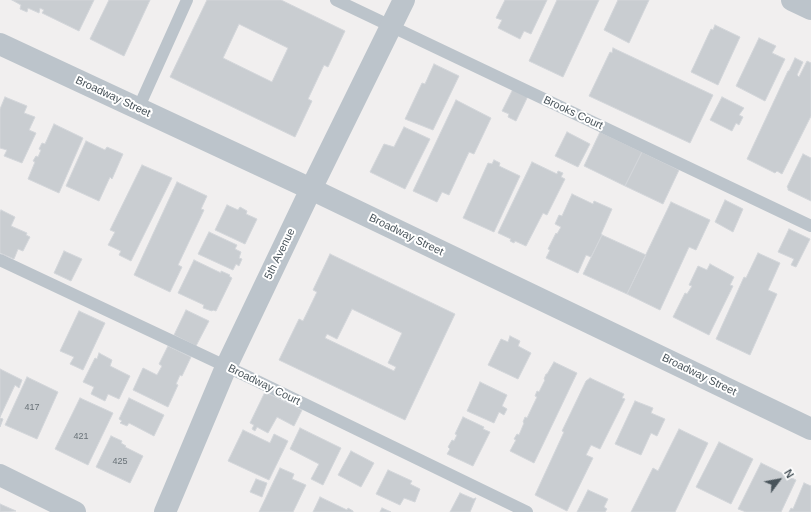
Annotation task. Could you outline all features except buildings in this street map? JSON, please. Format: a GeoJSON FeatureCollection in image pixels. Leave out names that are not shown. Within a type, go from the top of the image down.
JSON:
{"type":"FeatureCollection","features":[{"type":"Feature","properties":{"kind":"street","name":"5th Avenue"},"geometry":{"type":"LineString","coordinates":[[164,512],[226,367],[404,0]]}},
{"type":"Feature","properties":{"kind":"street"},"geometry":{"type":"LineString","coordinates":[[792,0],[811,9]]}},
{"type":"Feature","properties":{"kind":"street","name":"Broadway Street"},"geometry":{"type":"LineString","coordinates":[[0,44],[311,189],[811,429]]}},
{"type":"Feature","properties":{"kind":"street"},"geometry":{"type":"LineString","coordinates":[[0,476],[75,512]]}},
{"type":"Feature","properties":{"kind":"lane"},"geometry":{"type":"LineString","coordinates":[[138,109],[187,0]]}},
{"type":"Feature","properties":{"kind":"lane","name":"Brooks Court"},"geometry":{"type":"LineString","coordinates":[[336,0],[811,226]]}},
{"type":"Feature","properties":{"kind":"lane","name":"Broadway Court"},"geometry":{"type":"LineString","coordinates":[[0,260],[527,512]]}}]}
